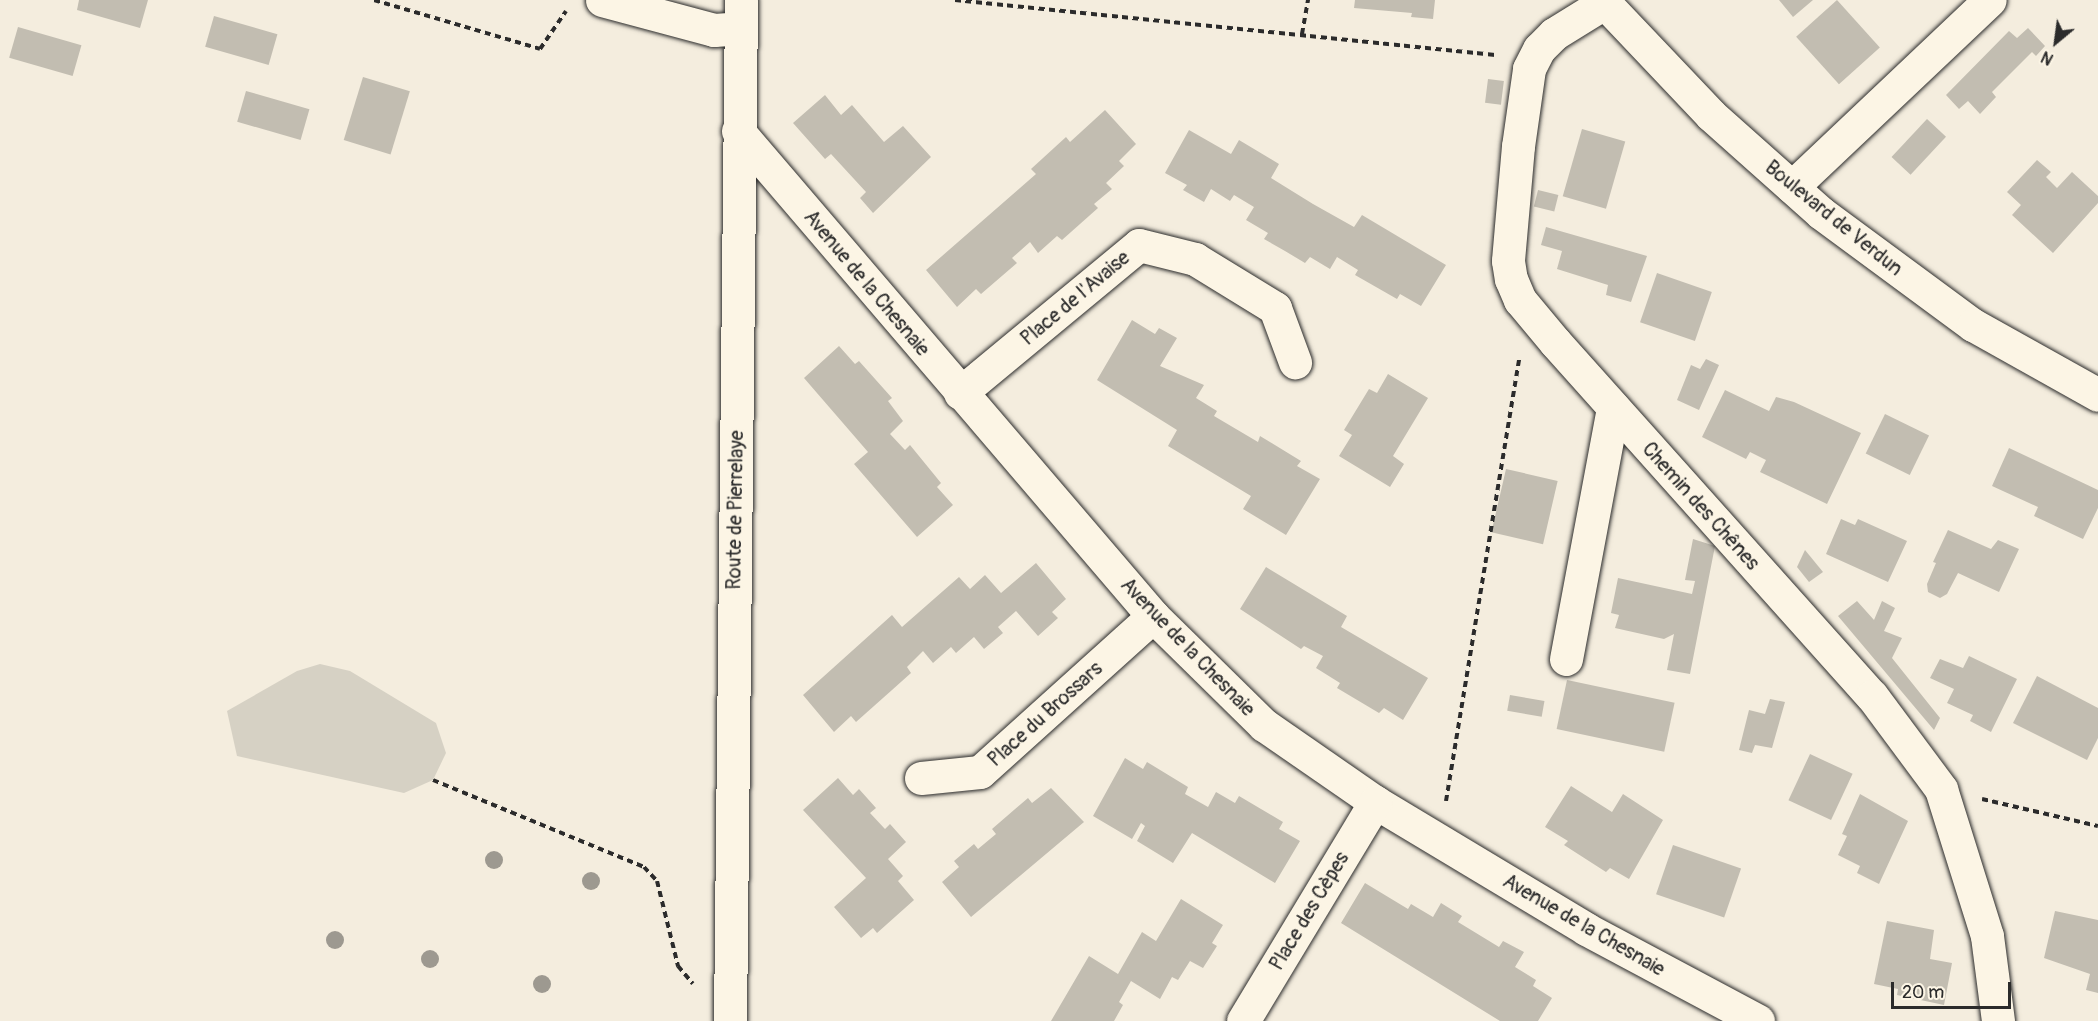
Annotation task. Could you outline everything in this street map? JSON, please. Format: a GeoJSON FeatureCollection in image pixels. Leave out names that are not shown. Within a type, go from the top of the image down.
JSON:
{"type":"FeatureCollection","features":[{"type":"Feature","properties":{"kind":"street"},"geometry":{"type":"LineString","coordinates":[[602,0],[714,30],[740,14]]}},
{"type":"Feature","properties":{"kind":"street"},"geometry":{"type":"LineString","coordinates":[[1792,187],[1990,0]]}},
{"type":"Feature","properties":{"kind":"street","name":"Boulevard de Verdun"},"geometry":{"type":"LineString","coordinates":[[1603,2],[1711,115],[1821,213],[1973,325],[2098,395]]}},
{"type":"Feature","properties":{"kind":"street","name":"Chemin des Chênes"},"geometry":{"type":"LineString","coordinates":[[1603,2],[1554,34],[1534,59],[1518,146],[1508,261],[1511,279],[1527,309],[1872,696],[1941,789],[1987,936],[1998,1021]]}},
{"type":"Feature","properties":{"kind":"street","name":"Route de Pierrelaye"},"geometry":{"type":"LineString","coordinates":[[730,1010],[740,14]]}},
{"type":"Feature","properties":{"kind":"street","name":"Avenue de la Chesnaie"},"geometry":{"type":"LineString","coordinates":[[738,130],[960,393],[1153,616],[1264,725],[1375,802],[1586,930],[1758,1021]]}},
{"type":"Feature","properties":{"kind":"street","name":"Place de l'Avaise"},"geometry":{"type":"LineString","coordinates":[[960,393],[1139,245],[1195,259],[1275,308],[1295,362]]}},
{"type":"Feature","properties":{"kind":"street"},"geometry":{"type":"LineString","coordinates":[[1566,659],[1613,407]]}},
{"type":"Feature","properties":{"kind":"street","name":"Place du Brossars"},"geometry":{"type":"LineString","coordinates":[[921,778],[980,772],[1153,616]]}},
{"type":"Feature","properties":{"kind":"street","name":"Place des Cèpes"},"geometry":{"type":"LineString","coordinates":[[1243,1021],[1375,802]]}},
{"type":"Feature","properties":{"kind":"path"},"geometry":{"type":"LineString","coordinates":[[374,0],[540,49],[573,0]]}},
{"type":"Feature","properties":{"kind":"path"},"geometry":{"type":"LineString","coordinates":[[955,0],[1534,59]]}},
{"type":"Feature","properties":{"kind":"path"},"geometry":{"type":"LineString","coordinates":[[1302,34],[1308,0]]}},
{"type":"Feature","properties":{"kind":"path"},"geometry":{"type":"LineString","coordinates":[[1440,840],[1527,309]]}},
{"type":"Feature","properties":{"kind":"path"},"geometry":{"type":"LineString","coordinates":[[433,780],[644,867],[657,881],[678,966],[695,987],[730,1010]]}},
{"type":"Feature","properties":{"kind":"path"},"geometry":{"type":"LineString","coordinates":[[1941,789],[2098,826]]}},
{"type":"Feature","properties":{"kind":"shaded area"},"geometry":{"type":"Polygon","coordinates":[[[320,664],[350,671],[436,723],[446,753],[433,780],[404,793],[237,756],[227,711],[297,671],[320,664]]]}},
{"type":"Feature","properties":{"kind":"building"},"geometry":{"type":"Polygon","coordinates":[[[79,0],[148,0],[140,28],[77,10],[79,0]]]}},
{"type":"Feature","properties":{"kind":"building"},"geometry":{"type":"Polygon","coordinates":[[[1355,0],[1435,0],[1433,19],[1411,17],[1412,13],[1354,8],[1355,0]]]}},
{"type":"Feature","properties":{"kind":"building"},"geometry":{"type":"Polygon","coordinates":[[[1779,0],[1813,0],[1793,17],[1779,0]]]}},
{"type":"Feature","properties":{"kind":"building"},"geometry":{"type":"Polygon","coordinates":[[[1837,0],[1880,48],[1839,84],[1796,37],[1837,0]]]}},
{"type":"Feature","properties":{"kind":"building"},"geometry":{"type":"Polygon","coordinates":[[[214,16],[277,34],[269,65],[205,47],[214,16]]]}},
{"type":"Feature","properties":{"kind":"building"},"geometry":{"type":"Polygon","coordinates":[[[18,27],[81,45],[73,76],[9,58],[18,27]]]}},
{"type":"Feature","properties":{"kind":"building"},"geometry":{"type":"Polygon","coordinates":[[[2028,28],[2045,46],[2036,56],[2032,52],[1992,92],[1996,97],[1980,114],[1968,101],[1959,109],[1946,95],[2009,31],[2017,38],[2028,28]]]}},
{"type":"Feature","properties":{"kind":"building"},"geometry":{"type":"Polygon","coordinates":[[[363,77],[410,91],[391,154],[344,140],[363,77]]]}},
{"type":"Feature","properties":{"kind":"building"},"geometry":{"type":"Polygon","coordinates":[[[1488,79],[1504,81],[1501,105],[1485,103],[1488,79]]]}},
{"type":"Feature","properties":{"kind":"building"},"geometry":{"type":"Polygon","coordinates":[[[246,91],[309,109],[301,140],[237,122],[246,91]]]}},
{"type":"Feature","properties":{"kind":"building"},"geometry":{"type":"Polygon","coordinates":[[[825,95],[841,115],[852,105],[884,142],[903,126],[931,157],[873,213],[860,198],[866,192],[831,154],[825,159],[793,123],[825,95]]]}},
{"type":"Feature","properties":{"kind":"building"},"geometry":{"type":"Polygon","coordinates":[[[1105,110],[1136,144],[1119,161],[1124,166],[1106,183],[1112,189],[1094,204],[1098,208],[1062,240],[1057,236],[1038,253],[1030,242],[1012,258],[1017,263],[981,294],[976,289],[957,307],[926,270],[1036,174],[1031,169],[1066,137],[1070,142],[1105,110]]]}},
{"type":"Feature","properties":{"kind":"building"},"geometry":{"type":"Polygon","coordinates":[[[1927,119],[1946,137],[1911,175],[1892,157],[1927,119]]]}},
{"type":"Feature","properties":{"kind":"building"},"geometry":{"type":"Polygon","coordinates":[[[1582,129],[1625,141],[1606,209],[1563,196],[1582,129]]]}},
{"type":"Feature","properties":{"kind":"building"},"geometry":{"type":"Polygon","coordinates":[[[1189,130],[1231,154],[1239,140],[1279,164],[1271,178],[1313,204],[1354,227],[1362,215],[1446,265],[1421,306],[1400,294],[1397,299],[1355,275],[1358,270],[1337,257],[1330,269],[1310,257],[1305,263],[1264,239],[1268,233],[1246,220],[1254,207],[1234,195],[1230,201],[1211,189],[1204,202],[1183,190],[1187,185],[1165,173],[1189,130]]]}},
{"type":"Feature","properties":{"kind":"building"},"geometry":{"type":"Polygon","coordinates":[[[2037,160],[2051,172],[2046,177],[2057,188],[2072,172],[2098,196],[2098,203],[2053,253],[2012,215],[2021,205],[2007,192],[2037,160]]]}},
{"type":"Feature","properties":{"kind":"building"},"geometry":{"type":"Polygon","coordinates":[[[1538,190],[1558,195],[1554,212],[1534,206],[1538,190]]]}},
{"type":"Feature","properties":{"kind":"building"},"geometry":{"type":"Polygon","coordinates":[[[1546,227],[1647,256],[1631,302],[1606,295],[1608,285],[1557,269],[1562,251],[1541,245],[1546,227]]]}},
{"type":"Feature","properties":{"kind":"building"},"geometry":{"type":"Polygon","coordinates":[[[1657,273],[1712,292],[1695,341],[1640,322],[1657,273]]]}},
{"type":"Feature","properties":{"kind":"building"},"geometry":{"type":"Polygon","coordinates":[[[1132,320],[1155,334],[1159,328],[1177,338],[1160,366],[1204,385],[1196,398],[1217,411],[1214,416],[1258,442],[1260,436],[1301,461],[1297,466],[1320,479],[1286,535],[1243,509],[1251,496],[1168,446],[1177,430],[1097,380],[1132,320]]]}},
{"type":"Feature","properties":{"kind":"building"},"geometry":{"type":"Polygon","coordinates":[[[839,346],[855,364],[859,361],[892,398],[888,401],[903,421],[890,434],[905,450],[910,445],[941,483],[937,487],[953,505],[917,537],[854,464],[868,452],[804,378],[839,346]]]}},
{"type":"Feature","properties":{"kind":"building"},"geometry":{"type":"Polygon","coordinates":[[[1706,359],[1719,365],[1699,410],[1677,400],[1691,365],[1700,369],[1706,359]]]}},
{"type":"Feature","properties":{"kind":"building"},"geometry":{"type":"Polygon","coordinates":[[[1388,374],[1428,398],[1393,456],[1404,464],[1390,487],[1339,456],[1352,435],[1344,430],[1369,389],[1377,393],[1388,374]]]}},
{"type":"Feature","properties":{"kind":"building"},"geometry":{"type":"Polygon","coordinates":[[[1725,390],[1769,411],[1776,397],[1794,402],[1861,433],[1827,504],[1760,472],[1766,460],[1750,452],[1746,459],[1702,437],[1725,390]]]}},
{"type":"Feature","properties":{"kind":"building"},"geometry":{"type":"Polygon","coordinates":[[[1885,414],[1929,435],[1910,475],[1866,454],[1885,414]]]}},
{"type":"Feature","properties":{"kind":"building"},"geometry":{"type":"Polygon","coordinates":[[[2009,448],[2098,490],[2098,508],[2083,539],[2034,516],[2038,507],[1992,486],[2009,448]]]}},
{"type":"Feature","properties":{"kind":"building"},"geometry":{"type":"Polygon","coordinates":[[[1506,469],[1558,481],[1543,544],[1491,532],[1506,469]]]}},
{"type":"Feature","properties":{"kind":"building"},"geometry":{"type":"Polygon","coordinates":[[[1841,519],[1855,525],[1858,519],[1907,541],[1888,582],[1826,554],[1841,519]]]}},
{"type":"Feature","properties":{"kind":"building"},"geometry":{"type":"Polygon","coordinates":[[[1948,530],[1991,549],[1998,540],[2019,549],[1999,592],[1958,573],[1947,594],[1940,598],[1928,592],[1927,584],[1936,563],[1933,562],[1948,530]]]}},
{"type":"Feature","properties":{"kind":"building"},"geometry":{"type":"Polygon","coordinates":[[[1693,539],[1715,546],[1690,674],[1667,670],[1674,634],[1664,639],[1615,628],[1619,615],[1611,613],[1618,578],[1692,594],[1695,581],[1685,580],[1693,539]]]}},
{"type":"Feature","properties":{"kind":"building"},"geometry":{"type":"Polygon","coordinates":[[[1805,550],[1823,572],[1809,582],[1797,567],[1805,550]]]}},
{"type":"Feature","properties":{"kind":"building"},"geometry":{"type":"Polygon","coordinates":[[[1036,563],[1066,599],[1052,612],[1058,618],[1038,636],[1016,611],[998,627],[1003,633],[984,649],[974,637],[956,653],[951,647],[933,663],[923,651],[907,667],[911,673],[856,722],[851,716],[834,732],[803,695],[892,615],[902,627],[959,577],[970,589],[985,575],[1001,593],[1036,563]]]}},
{"type":"Feature","properties":{"kind":"building"},"geometry":{"type":"Polygon","coordinates":[[[1266,567],[1347,616],[1341,627],[1428,678],[1403,720],[1384,708],[1379,713],[1337,688],[1340,683],[1316,668],[1323,656],[1304,646],[1301,649],[1240,609],[1266,567]]]}},
{"type":"Feature","properties":{"kind":"building"},"geometry":{"type":"Polygon","coordinates":[[[1857,601],[1874,620],[1882,601],[1895,608],[1884,631],[1902,638],[1892,658],[1940,718],[1934,730],[1838,616],[1857,601]]]}},
{"type":"Feature","properties":{"kind":"building"},"geometry":{"type":"Polygon","coordinates":[[[1969,656],[2017,679],[1991,732],[1970,721],[1973,715],[1947,703],[1954,689],[1930,678],[1940,659],[1963,668],[1969,656]]]}},
{"type":"Feature","properties":{"kind":"building"},"geometry":{"type":"Polygon","coordinates":[[[2037,676],[2098,708],[2098,738],[2087,760],[2013,723],[2037,676]]]}},
{"type":"Feature","properties":{"kind":"building"},"geometry":{"type":"Polygon","coordinates":[[[1567,680],[1675,703],[1664,752],[1557,729],[1567,680]]]}},
{"type":"Feature","properties":{"kind":"building"},"geometry":{"type":"Polygon","coordinates":[[[1510,695],[1544,701],[1542,717],[1507,711],[1510,695]]]}},
{"type":"Feature","properties":{"kind":"building"},"geometry":{"type":"Polygon","coordinates":[[[1770,699],[1785,702],[1772,748],[1755,745],[1752,753],[1739,750],[1749,710],[1765,714],[1770,699]]]}},
{"type":"Feature","properties":{"kind":"building"},"geometry":{"type":"Polygon","coordinates":[[[1810,754],[1853,774],[1831,820],[1788,800],[1810,754]]]}},
{"type":"Feature","properties":{"kind":"building"},"geometry":{"type":"Polygon","coordinates":[[[1125,758],[1143,769],[1147,762],[1188,787],[1185,794],[1208,807],[1216,792],[1235,803],[1239,796],[1283,822],[1279,829],[1300,841],[1275,883],[1192,833],[1173,863],[1137,841],[1145,826],[1141,823],[1132,839],[1093,816],[1125,758]]]}},
{"type":"Feature","properties":{"kind":"building"},"geometry":{"type":"Polygon","coordinates":[[[838,778],[853,795],[859,789],[876,808],[870,813],[885,829],[890,824],[906,842],[888,859],[903,876],[898,881],[914,900],[877,933],[873,928],[861,938],[834,907],[866,878],[803,810],[838,778]]]}},
{"type":"Feature","properties":{"kind":"building"},"geometry":{"type":"Polygon","coordinates":[[[1571,786],[1612,812],[1623,794],[1663,820],[1629,879],[1610,868],[1606,872],[1564,845],[1568,841],[1545,827],[1571,786]]]}},
{"type":"Feature","properties":{"kind":"building"},"geometry":{"type":"Polygon","coordinates":[[[1051,788],[1084,822],[971,917],[942,882],[959,867],[954,861],[974,844],[978,849],[996,834],[992,829],[1028,798],[1032,803],[1051,788]]]}},
{"type":"Feature","properties":{"kind":"building"},"geometry":{"type":"Polygon","coordinates":[[[1860,794],[1908,821],[1879,884],[1857,873],[1860,866],[1838,855],[1847,836],[1842,834],[1860,794]]]}},
{"type":"Feature","properties":{"kind":"building"},"geometry":{"type":"Polygon","coordinates":[[[1673,845],[1741,868],[1724,918],[1656,894],[1673,845]]]}},
{"type":"Feature","properties":{"kind":"building"},"geometry":{"type":"Polygon","coordinates":[[[1365,883],[1408,909],[1411,904],[1433,917],[1441,903],[1462,916],[1458,922],[1499,947],[1503,941],[1524,952],[1515,967],[1536,980],[1533,986],[1552,998],[1538,1021],[1500,1021],[1341,923],[1365,883]]]}},
{"type":"Feature","properties":{"kind":"building"},"geometry":{"type":"Polygon","coordinates":[[[1181,899],[1223,925],[1212,943],[1217,946],[1203,968],[1190,961],[1178,980],[1172,977],[1160,999],[1131,981],[1119,1002],[1123,1005],[1114,1021],[1051,1021],[1089,956],[1118,974],[1142,932],[1156,941],[1181,899]]]}},
{"type":"Feature","properties":{"kind":"building"},"geometry":{"type":"Polygon","coordinates":[[[2055,911],[2098,920],[2098,993],[2086,990],[2090,974],[2044,958],[2055,911]]]}},
{"type":"Feature","properties":{"kind":"building"},"geometry":{"type":"Polygon","coordinates":[[[1887,921],[1934,930],[1930,959],[1952,963],[1944,1005],[1897,995],[1898,989],[1874,984],[1887,921]]]}}]}
